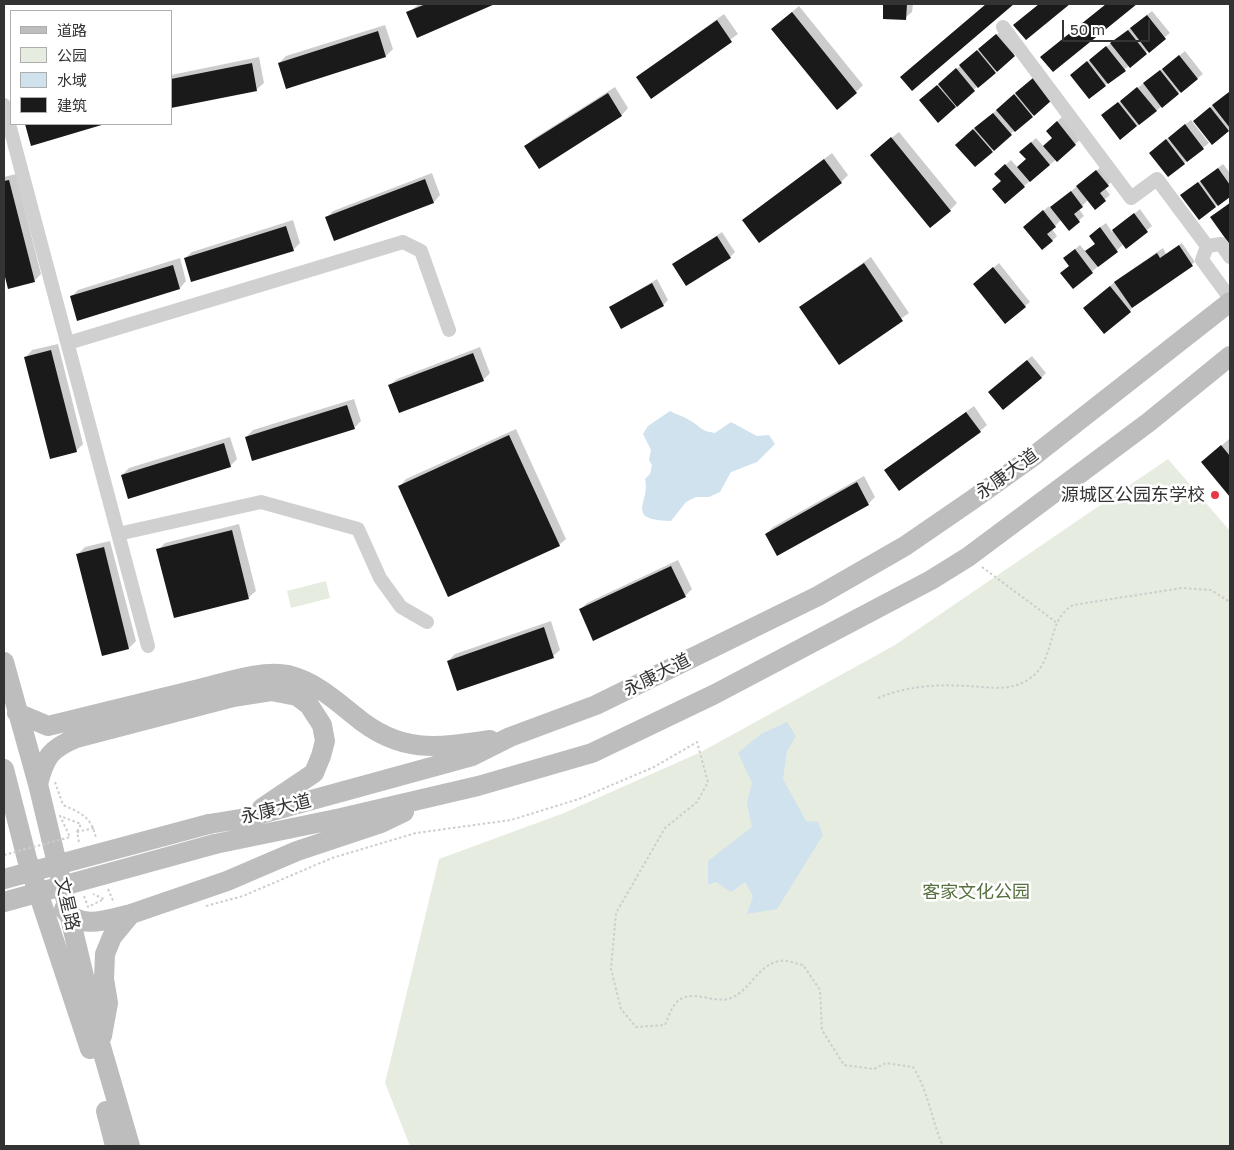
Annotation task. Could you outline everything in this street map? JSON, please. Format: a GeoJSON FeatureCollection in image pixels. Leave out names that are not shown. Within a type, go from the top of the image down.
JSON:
{"type":"FeatureCollection","features":[{"type":"Feature","properties":{"kind":"street"},"geometry":{"type":"LineString","coordinates":[[1003,27],[1131,198],[1157,179],[1207,246]]}},
{"type":"Feature","properties":{"kind":"street"},"geometry":{"type":"LineString","coordinates":[[4,105],[148,646]]}},
{"type":"Feature","properties":{"kind":"street"},"geometry":{"type":"LineString","coordinates":[[68,343],[403,242],[421,251],[449,330]]}},
{"type":"Feature","properties":{"kind":"street"},"geometry":{"type":"LineString","coordinates":[[1207,246],[1220,244],[1230,257]]}},
{"type":"Feature","properties":{"kind":"street"},"geometry":{"type":"LineString","coordinates":[[1207,246],[1202,260],[1230,298]]}},
{"type":"Feature","properties":{"kind":"street","name":"永康大道"},"geometry":{"type":"LineString","coordinates":[[4,880],[209,824],[246,818],[453,762],[472,756],[510,737],[596,705],[818,596],[905,546],[1035,455],[1230,302]]}},
{"type":"Feature","properties":{"kind":"street","name":"永康大道"},"geometry":{"type":"LineString","coordinates":[[4,902],[215,844],[436,796],[592,753],[716,694],[931,580],[968,557],[1149,422],[1230,356]]}},
{"type":"Feature","properties":{"kind":"street"},"geometry":{"type":"LineString","coordinates":[[118,534],[261,502],[358,529],[380,578],[402,607],[427,622]]}},
{"type":"Feature","properties":{"kind":"street","name":"文星路"},"geometry":{"type":"LineString","coordinates":[[4,662],[38,784],[100,1043],[130,1146]]}},
{"type":"Feature","properties":{"kind":"street"},"geometry":{"type":"LineString","coordinates":[[17,713],[48,726],[250,677],[286,675],[326,692],[375,731],[415,746],[437,748],[510,737]]}},
{"type":"Feature","properties":{"kind":"street"},"geometry":{"type":"LineString","coordinates":[[38,784],[42,767],[49,754],[60,744],[76,738],[233,697],[271,691],[297,696],[308,704],[322,725],[325,741],[314,773],[246,818]]}},
{"type":"Feature","properties":{"kind":"street","name":"文星路"},"geometry":{"type":"LineString","coordinates":[[4,769],[27,859],[91,1054],[115,1146]]}},
{"type":"Feature","properties":{"kind":"street"},"geometry":{"type":"LineString","coordinates":[[27,859],[69,916],[92,923],[131,914],[227,880],[297,851],[381,823],[436,796]]}},
{"type":"Feature","properties":{"kind":"street"},"geometry":{"type":"LineString","coordinates":[[100,1043],[108,1003],[104,979],[105,954],[112,937],[131,914]]}},
{"type":"Feature","properties":{"kind":"path"},"geometry":{"type":"LineString","coordinates":[[968,557],[1056,622]]}},
{"type":"Feature","properties":{"kind":"path"},"geometry":{"type":"LineString","coordinates":[[878,698],[897,690],[915,687],[968,686],[986,688],[1014,686],[1026,681],[1042,666],[1046,659],[1056,622],[1062,611],[1073,605],[1182,588],[1211,590],[1230,602]]}},
{"type":"Feature","properties":{"kind":"path"},"geometry":{"type":"LineString","coordinates":[[696,742],[708,782],[697,802],[665,828],[616,914],[611,969],[621,1009],[636,1027],[665,1025],[676,1003],[692,995],[713,999],[730,999],[746,988],[762,970],[780,960],[803,965],[820,990],[822,1030],[844,1065],[874,1069],[886,1063],[913,1067],[924,1084],[936,1129],[943,1146]]}},
{"type":"Feature","properties":{"kind":"path"},"geometry":{"type":"LineString","coordinates":[[4,855],[70,837],[60,816],[81,824],[77,832]]}},
{"type":"Feature","properties":{"kind":"green space","name":"客家文化公园"},"geometry":{"type":"Polygon","coordinates":[[[1168,459],[1230,531],[1230,1146],[410,1146],[385,1083],[439,859],[564,813],[701,752],[895,645],[1168,459]]]}},
{"type":"Feature","properties":{"kind":"green space"},"geometry":{"type":"Polygon","coordinates":[[[326,581],[330,598],[291,608],[287,591],[326,581]]]}},
{"type":"Feature","properties":{"kind":"water"},"geometry":{"type":"Polygon","coordinates":[[[670,411],[693,422],[706,431],[715,433],[731,422],[757,436],[769,435],[775,444],[757,462],[731,472],[720,492],[709,497],[696,497],[686,502],[671,521],[656,520],[643,513],[642,508],[646,487],[645,479],[650,474],[652,465],[649,460],[651,450],[643,434],[648,426],[670,411]]]}},
{"type":"Feature","properties":{"kind":"water"},"geometry":{"type":"Polygon","coordinates":[[[787,722],[796,736],[787,751],[783,779],[806,821],[818,822],[823,835],[777,909],[747,914],[753,896],[745,882],[731,892],[716,882],[708,885],[708,861],[752,827],[747,803],[752,783],[738,753],[761,734],[787,722]]]}},
{"type":"Feature","properties":{"kind":"building"},"geometry":{"type":"Polygon","coordinates":[[[426,4],[495,4],[417,38],[406,12],[426,4]]]}},
{"type":"Feature","properties":{"kind":"building"},"geometry":{"type":"Polygon","coordinates":[[[883,4],[907,4],[906,20],[883,19],[883,4]]]}},
{"type":"Feature","properties":{"kind":"building"},"geometry":{"type":"Polygon","coordinates":[[[986,4],[1014,4],[912,91],[900,77],[986,4]]]}},
{"type":"Feature","properties":{"kind":"building"},"geometry":{"type":"Polygon","coordinates":[[[1039,4],[1070,4],[1026,40],[1013,25],[1039,4]]]}},
{"type":"Feature","properties":{"kind":"building"},"geometry":{"type":"Polygon","coordinates":[[[1106,4],[1137,4],[1053,72],[1040,57],[1106,4]]]}},
{"type":"Feature","properties":{"kind":"building"},"geometry":{"type":"Polygon","coordinates":[[[792,12],[857,93],[837,110],[771,29],[792,12]]]}},
{"type":"Feature","properties":{"kind":"building"},"geometry":{"type":"Polygon","coordinates":[[[1147,15],[1166,39],[1149,53],[1130,28],[1147,15]]]}},
{"type":"Feature","properties":{"kind":"building"},"geometry":{"type":"Polygon","coordinates":[[[717,20],[732,42],[651,99],[636,77],[717,20]]]}},
{"type":"Feature","properties":{"kind":"building"},"geometry":{"type":"Polygon","coordinates":[[[1128,30],[1147,54],[1130,68],[1110,43],[1128,30]]]}},
{"type":"Feature","properties":{"kind":"building"},"geometry":{"type":"Polygon","coordinates":[[[378,31],[386,57],[286,89],[278,63],[378,31]]]}},
{"type":"Feature","properties":{"kind":"building"},"geometry":{"type":"Polygon","coordinates":[[[996,34],[1015,56],[997,72],[978,49],[996,34]]]}},
{"type":"Feature","properties":{"kind":"building"},"geometry":{"type":"Polygon","coordinates":[[[1106,46],[1126,71],[1108,84],[1089,60],[1106,46]]]}},
{"type":"Feature","properties":{"kind":"building"},"geometry":{"type":"Polygon","coordinates":[[[977,50],[996,73],[978,88],[959,65],[977,50]]]}},
{"type":"Feature","properties":{"kind":"building"},"geometry":{"type":"Polygon","coordinates":[[[1179,55],[1198,79],[1181,93],[1162,69],[1179,55]]]}},
{"type":"Feature","properties":{"kind":"building"},"geometry":{"type":"Polygon","coordinates":[[[1087,61],[1106,86],[1089,99],[1070,75],[1087,61]]]}},
{"type":"Feature","properties":{"kind":"building"},"geometry":{"type":"Polygon","coordinates":[[[252,63],[257,91],[172,108],[172,79],[252,63]]]}},
{"type":"Feature","properties":{"kind":"building"},"geometry":{"type":"Polygon","coordinates":[[[956,68],[975,91],[957,107],[938,84],[956,68]]]}},
{"type":"Feature","properties":{"kind":"building"},"geometry":{"type":"Polygon","coordinates":[[[1160,70],[1179,94],[1162,108],[1143,83],[1160,70]]]}},
{"type":"Feature","properties":{"kind":"building"},"geometry":{"type":"Polygon","coordinates":[[[1033,78],[1052,100],[1034,116],[1015,93],[1033,78]]]}},
{"type":"Feature","properties":{"kind":"building"},"geometry":{"type":"Polygon","coordinates":[[[937,85],[956,107],[938,123],[919,100],[937,85]]]}},
{"type":"Feature","properties":{"kind":"building"},"geometry":{"type":"Polygon","coordinates":[[[1137,87],[1157,111],[1139,125],[1120,101],[1137,87]]]}},
{"type":"Feature","properties":{"kind":"building"},"geometry":{"type":"Polygon","coordinates":[[[608,93],[622,116],[539,169],[524,146],[608,93]]]}},
{"type":"Feature","properties":{"kind":"building"},"geometry":{"type":"Polygon","coordinates":[[[1230,93],[1230,128],[1212,105],[1230,93]]]}},
{"type":"Feature","properties":{"kind":"building"},"geometry":{"type":"Polygon","coordinates":[[[1014,94],[1033,117],[1015,132],[996,110],[1014,94]]]}},
{"type":"Feature","properties":{"kind":"building"},"geometry":{"type":"Polygon","coordinates":[[[1118,102],[1137,126],[1120,140],[1101,115],[1118,102]]]}},
{"type":"Feature","properties":{"kind":"building"},"geometry":{"type":"Polygon","coordinates":[[[1210,107],[1229,131],[1212,145],[1193,121],[1210,107]]]}},
{"type":"Feature","properties":{"kind":"building"},"geometry":{"type":"Polygon","coordinates":[[[993,113],[1012,135],[994,151],[974,128],[993,113]]]}},
{"type":"Feature","properties":{"kind":"building"},"geometry":{"type":"Polygon","coordinates":[[[1057,121],[1076,145],[1057,162],[1043,146],[1052,138],[1046,131],[1057,121]]]}},
{"type":"Feature","properties":{"kind":"building"},"geometry":{"type":"Polygon","coordinates":[[[1185,124],[1204,149],[1187,162],[1168,138],[1185,124]]]}},
{"type":"Feature","properties":{"kind":"building"},"geometry":{"type":"Polygon","coordinates":[[[25,125],[102,125],[31,146],[25,125]]]}},
{"type":"Feature","properties":{"kind":"building"},"geometry":{"type":"Polygon","coordinates":[[[973,129],[993,152],[975,167],[955,145],[973,129]]]}},
{"type":"Feature","properties":{"kind":"building"},"geometry":{"type":"Polygon","coordinates":[[[891,137],[951,211],[930,228],[870,155],[891,137]]]}},
{"type":"Feature","properties":{"kind":"building"},"geometry":{"type":"Polygon","coordinates":[[[1166,139],[1185,164],[1168,177],[1149,153],[1166,139]]]}},
{"type":"Feature","properties":{"kind":"building"},"geometry":{"type":"Polygon","coordinates":[[[1031,142],[1050,165],[1030,182],[1017,167],[1026,159],[1019,152],[1031,142]]]}},
{"type":"Feature","properties":{"kind":"building"},"geometry":{"type":"Polygon","coordinates":[[[824,159],[842,183],[759,243],[742,220],[824,159]]]}},
{"type":"Feature","properties":{"kind":"building"},"geometry":{"type":"Polygon","coordinates":[[[1005,164],[1025,187],[1005,204],[992,189],[1001,181],[994,174],[1005,164]]]}},
{"type":"Feature","properties":{"kind":"building"},"geometry":{"type":"Polygon","coordinates":[[[1218,168],[1230,185],[1230,197],[1218,206],[1200,181],[1218,168]]]}},
{"type":"Feature","properties":{"kind":"building"},"geometry":{"type":"Polygon","coordinates":[[[1096,170],[1109,186],[1100,193],[1106,201],[1095,210],[1076,186],[1096,170]]]}},
{"type":"Feature","properties":{"kind":"building"},"geometry":{"type":"Polygon","coordinates":[[[425,179],[434,203],[334,241],[325,217],[425,179]]]}},
{"type":"Feature","properties":{"kind":"building"},"geometry":{"type":"Polygon","coordinates":[[[9,180],[35,282],[8,289],[4,273],[4,181],[9,180]]]}},
{"type":"Feature","properties":{"kind":"building"},"geometry":{"type":"Polygon","coordinates":[[[1198,182],[1216,207],[1199,220],[1180,195],[1198,182]]]}},
{"type":"Feature","properties":{"kind":"building"},"geometry":{"type":"Polygon","coordinates":[[[1071,191],[1083,207],[1074,214],[1080,222],[1069,231],[1050,207],[1071,191]]]}},
{"type":"Feature","properties":{"kind":"building"},"geometry":{"type":"Polygon","coordinates":[[[1230,203],[1230,245],[1210,217],[1230,203]]]}},
{"type":"Feature","properties":{"kind":"building"},"geometry":{"type":"Polygon","coordinates":[[[1043,210],[1056,227],[1047,234],[1053,241],[1042,250],[1023,227],[1043,210]]]}},
{"type":"Feature","properties":{"kind":"building"},"geometry":{"type":"Polygon","coordinates":[[[1134,213],[1148,232],[1126,249],[1112,230],[1134,213]]]}},
{"type":"Feature","properties":{"kind":"building"},"geometry":{"type":"Polygon","coordinates":[[[286,226],[294,251],[191,282],[184,258],[286,226]]]}},
{"type":"Feature","properties":{"kind":"building"},"geometry":{"type":"Polygon","coordinates":[[[1100,227],[1118,252],[1098,267],[1085,251],[1095,244],[1089,236],[1100,227]]]}},
{"type":"Feature","properties":{"kind":"building"},"geometry":{"type":"Polygon","coordinates":[[[717,236],[731,258],[686,286],[672,264],[717,236]]]}},
{"type":"Feature","properties":{"kind":"building"},"geometry":{"type":"Polygon","coordinates":[[[1179,245],[1193,266],[1132,308],[1114,282],[1157,253],[1160,258],[1179,245]]]}},
{"type":"Feature","properties":{"kind":"building"},"geometry":{"type":"Polygon","coordinates":[[[1075,249],[1093,273],[1073,289],[1060,273],[1069,266],[1063,258],[1075,249]]]}},
{"type":"Feature","properties":{"kind":"building"},"geometry":{"type":"Polygon","coordinates":[[[864,263],[903,321],[839,365],[799,307],[864,263]]]}},
{"type":"Feature","properties":{"kind":"building"},"geometry":{"type":"Polygon","coordinates":[[[173,265],[180,289],[77,321],[70,296],[173,265]]]}},
{"type":"Feature","properties":{"kind":"building"},"geometry":{"type":"Polygon","coordinates":[[[993,267],[1026,307],[1005,324],[973,284],[993,267]]]}},
{"type":"Feature","properties":{"kind":"building"},"geometry":{"type":"Polygon","coordinates":[[[652,283],[664,306],[621,329],[609,307],[652,283]]]}},
{"type":"Feature","properties":{"kind":"building"},"geometry":{"type":"Polygon","coordinates":[[[1110,286],[1131,312],[1104,334],[1083,308],[1110,286]]]}},
{"type":"Feature","properties":{"kind":"building"},"geometry":{"type":"Polygon","coordinates":[[[51,350],[77,452],[50,459],[24,357],[51,350]]]}},
{"type":"Feature","properties":{"kind":"building"},"geometry":{"type":"Polygon","coordinates":[[[473,353],[484,381],[399,413],[388,385],[473,353]]]}},
{"type":"Feature","properties":{"kind":"building"},"geometry":{"type":"Polygon","coordinates":[[[1027,360],[1042,378],[1003,410],[988,392],[1027,360]]]}},
{"type":"Feature","properties":{"kind":"building"},"geometry":{"type":"Polygon","coordinates":[[[347,405],[355,429],[252,461],[245,437],[347,405]]]}},
{"type":"Feature","properties":{"kind":"building"},"geometry":{"type":"Polygon","coordinates":[[[966,412],[981,432],[899,491],[884,470],[966,412]]]}},
{"type":"Feature","properties":{"kind":"building"},"geometry":{"type":"Polygon","coordinates":[[[509,435],[560,546],[448,597],[398,486],[509,435]]]}},
{"type":"Feature","properties":{"kind":"building"},"geometry":{"type":"Polygon","coordinates":[[[224,443],[231,467],[128,499],[121,475],[224,443]]]}},
{"type":"Feature","properties":{"kind":"building"},"geometry":{"type":"Polygon","coordinates":[[[1221,445],[1230,456],[1230,497],[1201,462],[1221,445]]]}},
{"type":"Feature","properties":{"kind":"building"},"geometry":{"type":"Polygon","coordinates":[[[857,482],[869,505],[777,556],[765,534],[857,482]]]}},
{"type":"Feature","properties":{"kind":"building"},"geometry":{"type":"Polygon","coordinates":[[[232,530],[249,599],[174,618],[156,549],[232,530]]]}},
{"type":"Feature","properties":{"kind":"building"},"geometry":{"type":"Polygon","coordinates":[[[104,547],[129,649],[102,656],[76,554],[104,547]]]}},
{"type":"Feature","properties":{"kind":"building"},"geometry":{"type":"Polygon","coordinates":[[[671,566],[686,597],[593,641],[579,609],[671,566]]]}},
{"type":"Feature","properties":{"kind":"building"},"geometry":{"type":"Polygon","coordinates":[[[544,627],[554,658],[457,691],[447,661],[544,627]]]}},
{"type":"Feature","properties":{"kind":"place","name":"源城区公园东学校"},"geometry":{"type":"Point","coordinates":[1215,495]}}]}
